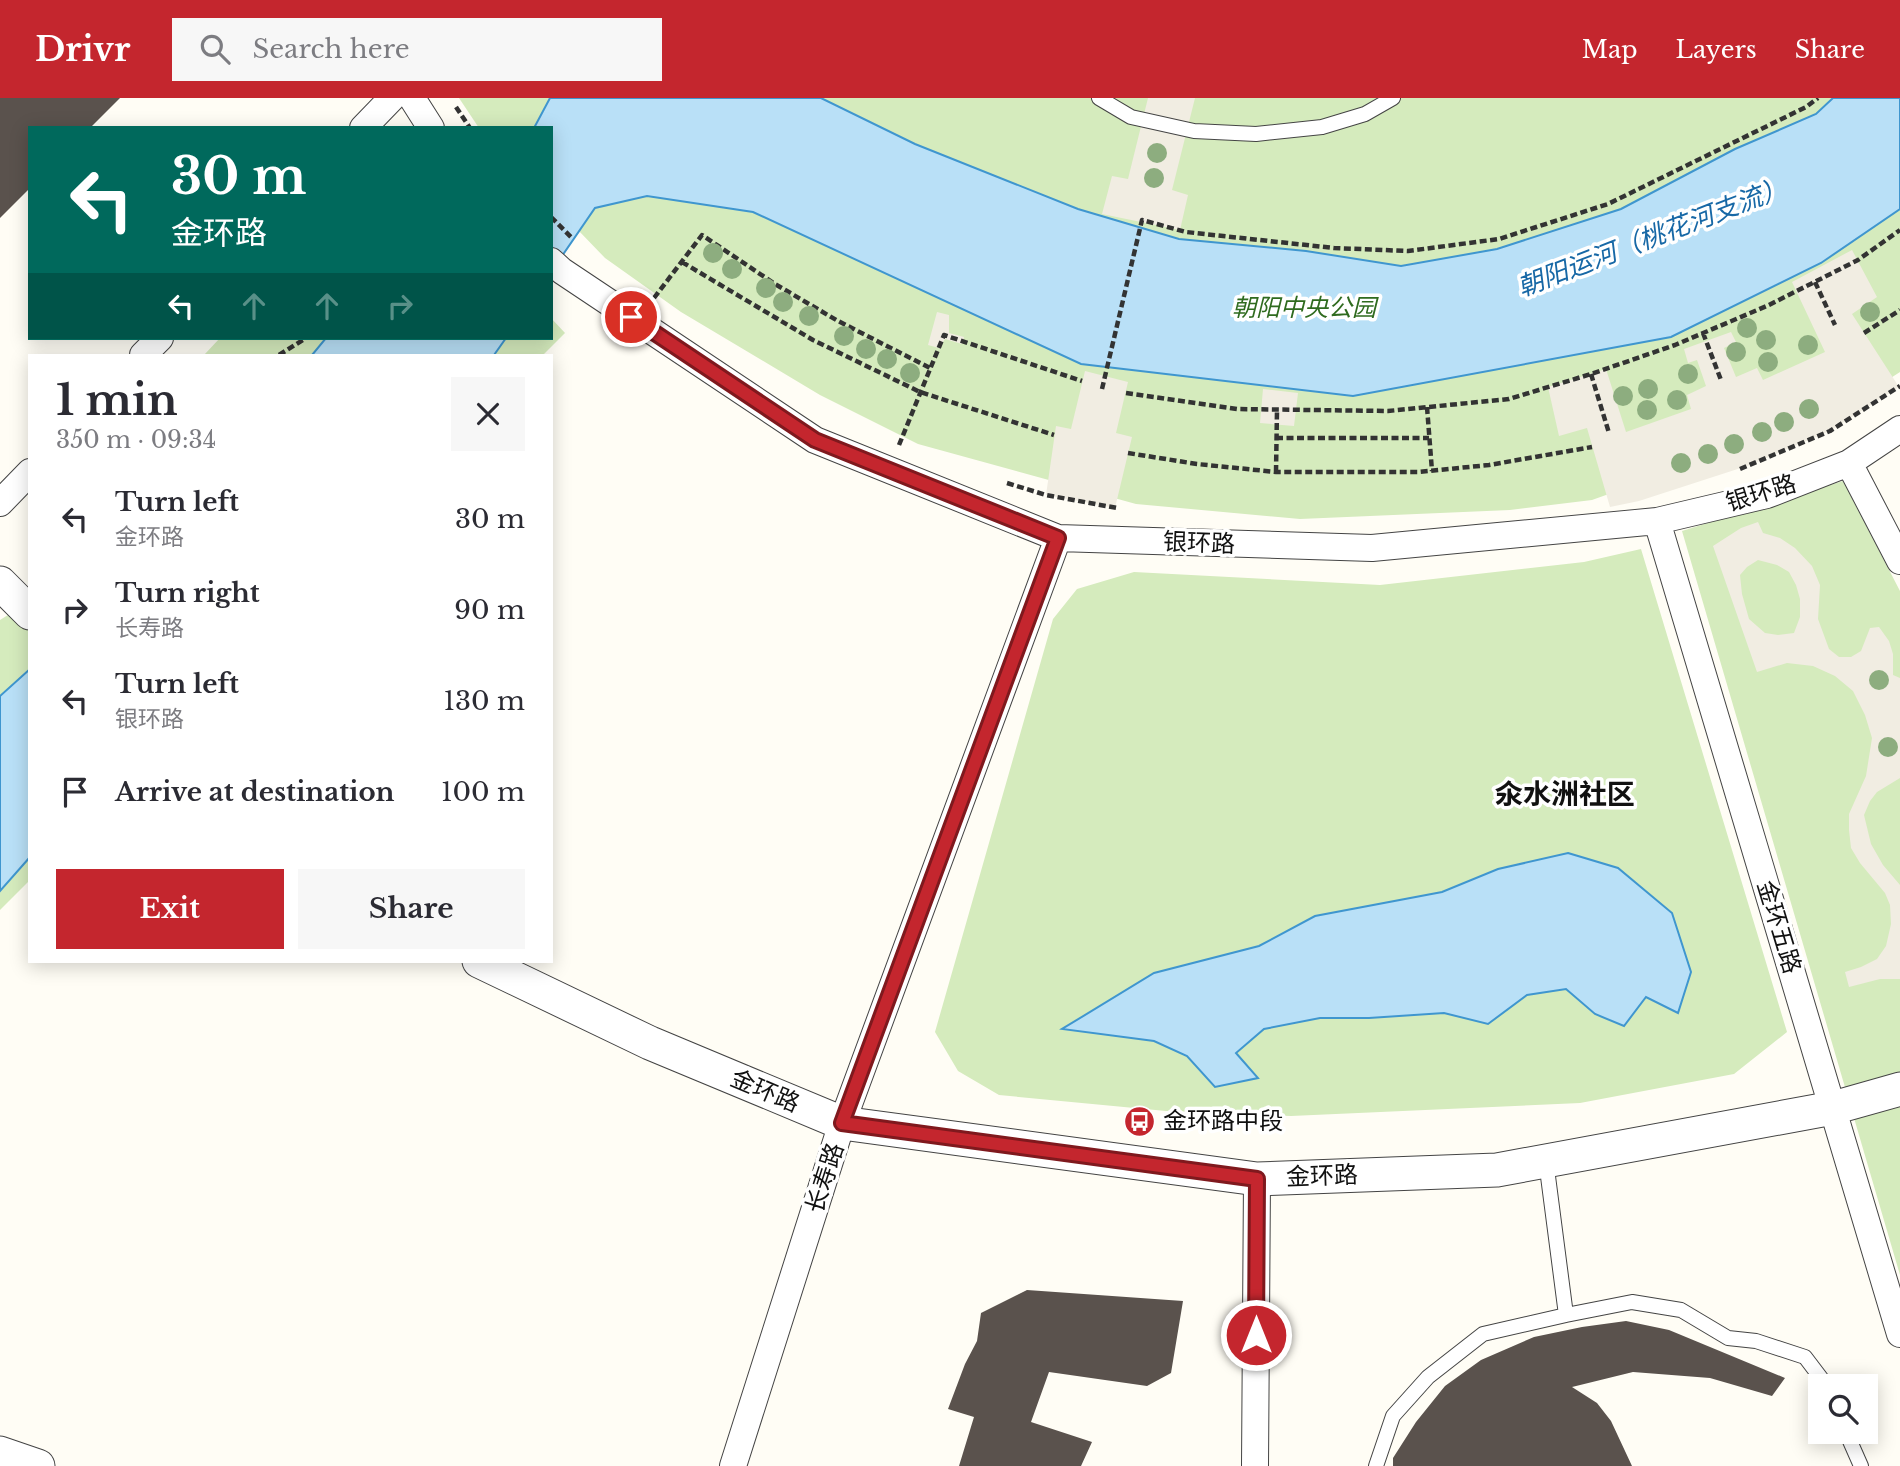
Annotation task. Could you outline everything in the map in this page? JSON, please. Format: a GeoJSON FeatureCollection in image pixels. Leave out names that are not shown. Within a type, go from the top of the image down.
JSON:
{"type":"FeatureCollection","features":[{"type":"Feature","properties":{"kind":"street"},"geometry":{"type":"LineString","coordinates":[[365,126],[392,98]]}},
{"type":"Feature","properties":{"kind":"street"},"geometry":{"type":"LineString","coordinates":[[412,98],[430,126]]}},
{"type":"Feature","properties":{"kind":"street","name":"银环路"},"geometry":{"type":"LineString","coordinates":[[557,266],[815,440],[1058,538],[1372,548],[1657,521],[1767,495],[1849,463],[1900,429]]}},
{"type":"Feature","properties":{"kind":"street"},"geometry":{"type":"LineString","coordinates":[[144,354],[158,340]]}},
{"type":"Feature","properties":{"kind":"street"},"geometry":{"type":"LineString","coordinates":[[1849,463],[1900,561]]}},
{"type":"Feature","properties":{"kind":"street"},"geometry":{"type":"LineString","coordinates":[[0,503],[28,474]]}},
{"type":"Feature","properties":{"kind":"street","name":"金环五路"},"geometry":{"type":"LineString","coordinates":[[1657,521],[1900,1334]]}},
{"type":"Feature","properties":{"kind":"street","name":"长寿路"},"geometry":{"type":"LineString","coordinates":[[733,1466],[842,1123],[1058,538]]}},
{"type":"Feature","properties":{"kind":"street"},"geometry":{"type":"LineString","coordinates":[[0,583],[28,611]]}},
{"type":"Feature","properties":{"kind":"street","name":"金环路"},"geometry":{"type":"LineString","coordinates":[[483,963],[650,1042],[842,1123],[1257,1179],[1497,1170],[1833,1108],[1900,1089]]}},
{"type":"Feature","properties":{"kind":"street"},"geometry":{"type":"LineString","coordinates":[[1255,1466],[1257,1179]]}},
{"type":"Feature","properties":{"kind":"street"},"geometry":{"type":"LineString","coordinates":[[0,1453],[38,1466]]}},
{"type":"Feature","properties":{"kind":"lane"},"geometry":{"type":"LineString","coordinates":[[1099,98],[1131,117],[1194,131],[1256,134],[1322,127],[1365,114],[1393,98]]}},
{"type":"Feature","properties":{"kind":"lane"},"geometry":{"type":"LineString","coordinates":[[1546,1161],[1566,1315]]}},
{"type":"Feature","properties":{"kind":"lane"},"geometry":{"type":"LineString","coordinates":[[1376,1466],[1393,1416],[1428,1377],[1483,1334],[1566,1315],[1632,1302],[1681,1310],[1728,1338],[1756,1341],[1805,1357],[1818,1374]]}},
{"type":"Feature","properties":{"kind":"lane"},"geometry":{"type":"LineString","coordinates":[[1851,1444],[1861,1466]]}},
{"type":"Feature","properties":{"kind":"path"},"geometry":{"type":"LineString","coordinates":[[449,98],[469,126]]}},
{"type":"Feature","properties":{"kind":"path"},"geometry":{"type":"LineString","coordinates":[[1102,389],[1142,220],[1186,232],[1334,248],[1408,251],[1499,239],[1608,204],[1806,107],[1818,98]]}},
{"type":"Feature","properties":{"kind":"path"},"geometry":{"type":"LineString","coordinates":[[1126,393],[1237,409],[1277,410],[1388,411],[1509,399],[1675,345],[1769,305],[1858,260],[1900,230]]}},
{"type":"Feature","properties":{"kind":"path"},"geometry":{"type":"LineString","coordinates":[[652,301],[702,235],[775,285],[930,368]]}},
{"type":"Feature","properties":{"kind":"path"},"geometry":{"type":"LineString","coordinates":[[682,262],[813,340],[920,392],[1054,435]]}},
{"type":"Feature","properties":{"kind":"path"},"geometry":{"type":"LineString","coordinates":[[1815,282],[1835,325]]}},
{"type":"Feature","properties":{"kind":"path"},"geometry":{"type":"LineString","coordinates":[[1864,332],[1900,310]]}},
{"type":"Feature","properties":{"kind":"path"},"geometry":{"type":"LineString","coordinates":[[1703,333],[1721,380]]}},
{"type":"Feature","properties":{"kind":"path"},"geometry":{"type":"LineString","coordinates":[[889,446],[897,449],[944,335],[1082,381]]}},
{"type":"Feature","properties":{"kind":"path"},"geometry":{"type":"LineString","coordinates":[[281,354],[303,340]]}},
{"type":"Feature","properties":{"kind":"path"},"geometry":{"type":"LineString","coordinates":[[1591,374],[1609,433]]}},
{"type":"Feature","properties":{"kind":"path"},"geometry":{"type":"LineString","coordinates":[[1738,469],[1830,431],[1900,386]]}},
{"type":"Feature","properties":{"kind":"path"},"geometry":{"type":"LineString","coordinates":[[1427,407],[1432,471]]}},
{"type":"Feature","properties":{"kind":"path"},"geometry":{"type":"LineString","coordinates":[[1276,472],[1277,410]]}},
{"type":"Feature","properties":{"kind":"path"},"geometry":{"type":"LineString","coordinates":[[1276,438],[1429,438]]}},
{"type":"Feature","properties":{"kind":"path"},"geometry":{"type":"LineString","coordinates":[[1128,453],[1197,464],[1276,472],[1404,472],[1489,466],[1592,447]]}},
{"type":"Feature","properties":{"kind":"path"},"geometry":{"type":"LineString","coordinates":[[996,480],[1046,495],[1128,510]]}},
{"type":"Feature","properties":{"kind":"green space","name":"朝阳中央公园"},"geometry":{"type":"Polygon","coordinates":[[[459,98],[1900,98],[1900,372],[1838,412],[1592,500],[1510,510],[1300,519],[1136,504],[918,444],[820,395],[681,312],[605,258],[553,204],[553,126],[478,126],[459,98]]]}},
{"type":"Feature","properties":{"kind":"green space"},"geometry":{"type":"Polygon","coordinates":[[[553,320],[565,333],[544,354],[205,354],[218,340],[553,340],[553,320]]]}},
{"type":"Feature","properties":{"kind":"green space"},"geometry":{"type":"Polygon","coordinates":[[[1843,481],[1900,591],[1900,1275],[1682,531],[1843,481]]]}},
{"type":"Feature","properties":{"kind":"green space"},"geometry":{"type":"Polygon","coordinates":[[[1641,549],[1787,1032],[1734,1074],[1580,1103],[1291,1116],[1166,1111],[999,1095],[958,1071],[935,1032],[1053,619],[1077,589],[1134,572],[1380,585],[1584,562],[1641,549]]]}},
{"type":"Feature","properties":{"kind":"green space"},"geometry":{"type":"Polygon","coordinates":[[[28,602],[28,882],[0,910],[0,620],[28,602]]]}},
{"type":"Feature","properties":{"kind":"shaded area"},"geometry":{"type":"Polygon","coordinates":[[[1148,98],[1195,98],[1172,190],[1188,195],[1180,230],[1102,214],[1112,176],[1128,179],[1148,98]]]}},
{"type":"Feature","properties":{"kind":"shaded area"},"geometry":{"type":"Polygon","coordinates":[[[1852,250],[1877,297],[1852,314],[1899,387],[1830,431],[1750,465],[1639,501],[1610,507],[1587,428],[1559,436],[1548,387],[1606,369],[1626,432],[1691,409],[1687,395],[1706,386],[1697,360],[1688,363],[1684,349],[1731,332],[1736,342],[1724,348],[1736,377],[1757,368],[1763,380],[1825,352],[1792,282],[1852,250]]]}},
{"type":"Feature","properties":{"kind":"shaded area"},"geometry":{"type":"Polygon","coordinates":[[[937,312],[949,315],[949,333],[964,337],[962,344],[945,339],[939,348],[928,345],[937,312]]]}},
{"type":"Feature","properties":{"kind":"shaded area"},"geometry":{"type":"Polygon","coordinates":[[[1085,371],[1128,382],[1116,433],[1132,437],[1115,508],[1046,495],[1056,426],[1071,429],[1085,371]]]}},
{"type":"Feature","properties":{"kind":"shaded area"},"geometry":{"type":"Polygon","coordinates":[[[1263,389],[1298,393],[1294,426],[1260,423],[1263,389]]]}},
{"type":"Feature","properties":{"kind":"shaded area"},"geometry":{"type":"Polygon","coordinates":[[[1758,522],[1763,533],[1780,538],[1795,548],[1812,566],[1820,585],[1818,619],[1829,649],[1839,657],[1851,657],[1861,651],[1870,628],[1879,627],[1889,641],[1893,654],[1893,675],[1900,678],[1900,778],[1877,792],[1864,815],[1871,844],[1883,865],[1900,885],[1900,979],[1880,979],[1849,987],[1845,972],[1877,959],[1886,946],[1891,924],[1890,905],[1885,893],[1851,848],[1849,814],[1866,776],[1872,738],[1865,715],[1853,691],[1835,676],[1813,666],[1787,663],[1757,672],[1713,546],[1741,528],[1758,522]],[[1758,560],[1747,567],[1740,575],[1742,594],[1749,619],[1765,633],[1794,633],[1800,617],[1800,599],[1789,572],[1777,565],[1758,560]]]}},
{"type":"Feature","properties":{"kind":"water","name":"朝阳运河（桃花河支流）"},"geometry":{"type":"Polygon","coordinates":[[[550,98],[821,98],[915,144],[1078,209],[1179,239],[1306,251],[1401,266],[1497,249],[1621,209],[1735,149],[1816,114],[1833,98],[1900,98],[1900,209],[1821,263],[1671,337],[1353,396],[1081,364],[753,212],[647,196],[595,208],[553,269],[553,126],[535,126],[550,98]]]}},
{"type":"Feature","properties":{"kind":"water"},"geometry":{"type":"Polygon","coordinates":[[[324,340],[505,340],[495,354],[313,354],[324,340]]]}},
{"type":"Feature","properties":{"kind":"water"},"geometry":{"type":"Polygon","coordinates":[[[28,671],[28,859],[0,891],[0,696],[28,671]]]}},
{"type":"Feature","properties":{"kind":"water"},"geometry":{"type":"Polygon","coordinates":[[[1568,853],[1618,868],[1672,913],[1691,972],[1678,1013],[1646,997],[1624,1026],[1595,1014],[1566,989],[1527,995],[1488,1024],[1444,1013],[1320,1018],[1264,1029],[1236,1053],[1258,1078],[1215,1087],[1187,1056],[1154,1041],[1062,1029],[1154,973],[1259,946],[1315,916],[1442,892],[1498,869],[1568,853]]]}},
{"type":"Feature","properties":{"kind":"building"},"geometry":{"type":"Polygon","coordinates":[[[0,98],[120,98],[92,126],[28,126],[28,190],[0,218],[0,98]]]}},
{"type":"Feature","properties":{"kind":"building"},"geometry":{"type":"Polygon","coordinates":[[[1027,1290],[1183,1301],[1171,1373],[1147,1386],[1049,1372],[1031,1422],[1092,1442],[1081,1466],[959,1466],[974,1417],[948,1409],[977,1341],[981,1313],[1027,1290]]]}},
{"type":"Feature","properties":{"kind":"building"},"geometry":{"type":"Polygon","coordinates":[[[1626,1321],[1669,1330],[1785,1378],[1772,1396],[1710,1378],[1633,1372],[1572,1387],[1597,1403],[1611,1421],[1632,1466],[1393,1466],[1393,1458],[1416,1422],[1445,1386],[1481,1360],[1534,1337],[1626,1321]]]}},
{"type":"Feature","properties":{"kind":"place","name":"金环路中段"},"geometry":{"type":"Point","coordinates":[1140,1121]}},
{"type":"Feature","properties":{"kind":"district","name":"氽水洲社区"},"geometry":{"type":"Point","coordinates":[1565,794]}},
{"type":"Feature","properties":{"kind":"route"},"geometry":{"type":"LineString","coordinates":[[631,317],[815,440],[1058,538],[842,1123],[1257,1179],[1256,1335]]}}]}
